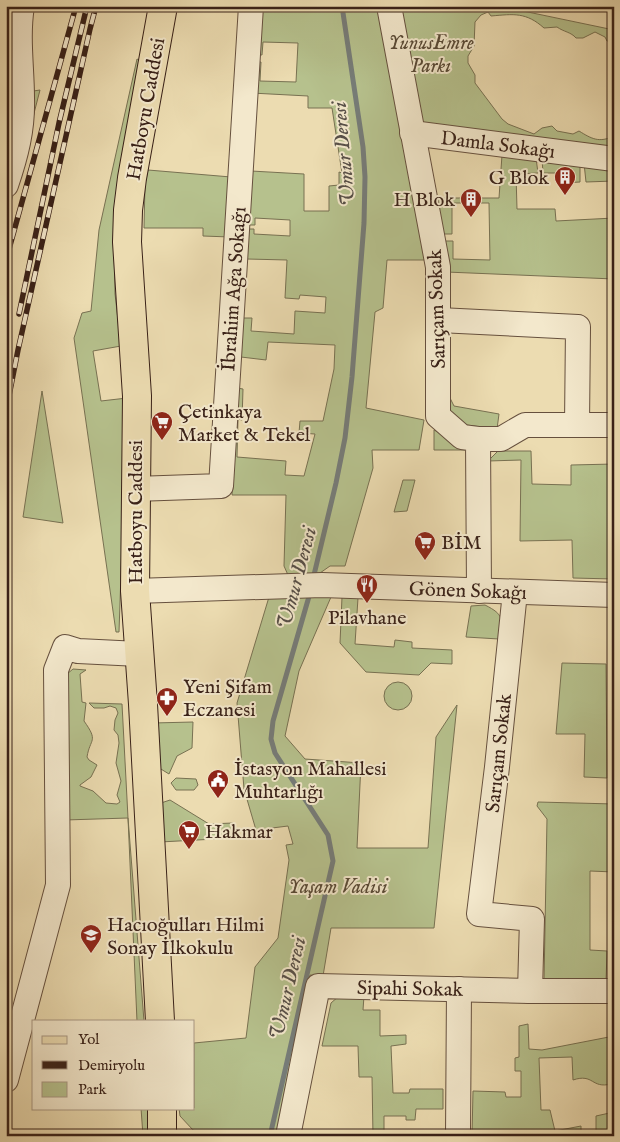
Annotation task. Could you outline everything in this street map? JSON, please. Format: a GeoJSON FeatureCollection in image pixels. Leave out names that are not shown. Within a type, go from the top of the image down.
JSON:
{"type":"FeatureCollection","features":[{"type":"Feature","properties":{"kind":"main road","name":"Hatboyu Caddesi"},"geometry":{"type":"LineString","coordinates":[[160,1020],[135,591],[136,396],[128,268],[128,210],[163,6]]}},
{"type":"Feature","properties":{"kind":"main road"},"geometry":{"type":"LineString","coordinates":[[162,1110],[162,1136]]}},
{"type":"Feature","properties":{"kind":"street"},"geometry":{"type":"LineString","coordinates":[[6,185],[18,149],[21,130],[20,55],[22,6]]}},
{"type":"Feature","properties":{"kind":"street","name":"İbrahim Ağa Sokağı"},"geometry":{"type":"LineString","coordinates":[[135,489],[221,486],[251,6]]}},
{"type":"Feature","properties":{"kind":"street","name":"Sarıçam Sokak"},"geometry":{"type":"LineString","coordinates":[[389,6],[438,267],[438,416],[462,437],[478,438],[501,439],[525,425],[614,425]]}},
{"type":"Feature","properties":{"kind":"street","name":"Damla Sokağı"},"geometry":{"type":"LineString","coordinates":[[412,133],[614,159]]}},
{"type":"Feature","properties":{"kind":"street"},"geometry":{"type":"LineString","coordinates":[[439,320],[578,327],[577,425]]}},
{"type":"Feature","properties":{"kind":"street"},"geometry":{"type":"LineString","coordinates":[[478,438],[479,591]]}},
{"type":"Feature","properties":{"kind":"street","name":"Gönen Sokağı"},"geometry":{"type":"LineString","coordinates":[[135,591],[313,585],[614,595]]}},
{"type":"Feature","properties":{"kind":"street","name":"Sarıçam Sokak"},"geometry":{"type":"LineString","coordinates":[[515,592],[498,767],[479,914],[532,919],[530,990]]}},
{"type":"Feature","properties":{"kind":"street"},"geometry":{"type":"LineString","coordinates":[[6,1080],[58,886],[56,670],[65,647],[78,651],[139,654]]}},
{"type":"Feature","properties":{"kind":"street","name":"Sipahi Sokak"},"geometry":{"type":"LineString","coordinates":[[288,1136],[318,986],[614,991]]}},
{"type":"Feature","properties":{"kind":"street"},"geometry":{"type":"LineString","coordinates":[[458,1136],[459,989]]}},
{"type":"Feature","properties":{"kind":"green space"},"geometry":{"type":"Polygon","coordinates":[[[256,6],[379,6],[427,260],[387,260],[383,308],[375,312],[366,408],[424,420],[419,450],[372,450],[373,468],[345,566],[330,566],[320,573],[288,575],[284,566],[286,495],[232,495],[237,388],[243,389],[242,420],[238,419],[237,457],[286,461],[285,475],[304,476],[315,434],[299,433],[300,421],[323,421],[334,369],[335,345],[268,342],[266,360],[241,357],[242,318],[252,318],[251,331],[294,334],[295,311],[325,313],[326,297],[300,295],[299,299],[285,298],[287,260],[247,259],[248,229],[254,229],[254,234],[290,236],[290,220],[255,218],[255,225],[247,225],[251,171],[304,174],[304,211],[329,211],[329,186],[339,185],[339,172],[342,173],[332,108],[308,108],[308,96],[251,93],[253,62],[261,62],[260,81],[296,82],[298,43],[263,42],[262,55],[254,54],[256,6]]]}},
{"type":"Feature","properties":{"kind":"green space","name":"YunusEmre Parkı"},"geometry":{"type":"Polygon","coordinates":[[[398,6],[499,6],[614,30],[614,41],[607,41],[605,37],[595,32],[583,38],[576,38],[557,27],[544,28],[531,19],[519,15],[491,16],[488,12],[481,15],[475,22],[474,46],[468,56],[468,63],[475,75],[475,83],[502,119],[508,124],[534,134],[542,128],[552,126],[557,131],[573,134],[579,131],[600,140],[614,136],[614,147],[423,124],[419,121],[398,6]]]}},
{"type":"Feature","properties":{"kind":"green space"},"geometry":{"type":"Polygon","coordinates":[[[137,59],[141,61],[114,244],[115,294],[121,346],[93,351],[101,401],[127,398],[119,632],[116,632],[74,338],[82,313],[91,311],[99,230],[137,59]]]}},
{"type":"Feature","properties":{"kind":"green space"},"geometry":{"type":"Polygon","coordinates":[[[40,90],[6,222],[6,199],[22,150],[27,92],[40,90]]]}},
{"type":"Feature","properties":{"kind":"green space"},"geometry":{"type":"Polygon","coordinates":[[[502,155],[536,158],[538,173],[516,174],[517,209],[555,209],[556,221],[614,218],[614,279],[446,272],[442,241],[453,241],[453,259],[490,260],[489,203],[452,203],[452,234],[442,234],[436,198],[499,198],[502,155]]]}},
{"type":"Feature","properties":{"kind":"green space"},"geometry":{"type":"Polygon","coordinates":[[[542,159],[580,163],[580,182],[562,183],[561,173],[543,173],[542,159]]]}},
{"type":"Feature","properties":{"kind":"green space"},"geometry":{"type":"Polygon","coordinates":[[[584,163],[614,166],[614,181],[586,182],[584,163]]]}},
{"type":"Feature","properties":{"kind":"green space"},"geometry":{"type":"Polygon","coordinates":[[[148,170],[231,177],[230,237],[203,236],[203,228],[144,228],[145,184],[148,170]]]}},
{"type":"Feature","properties":{"kind":"green space"},"geometry":{"type":"Polygon","coordinates":[[[42,391],[63,523],[23,517],[42,391]]]}},
{"type":"Feature","properties":{"kind":"green space"},"geometry":{"type":"Polygon","coordinates":[[[446,398],[450,398],[454,406],[499,414],[497,429],[459,424],[446,411],[446,398]]]}},
{"type":"Feature","properties":{"kind":"green space"},"geometry":{"type":"Polygon","coordinates":[[[434,430],[465,445],[465,450],[434,450],[434,430]]]}},
{"type":"Feature","properties":{"kind":"green space"},"geometry":{"type":"Polygon","coordinates":[[[498,451],[531,451],[532,484],[571,485],[571,465],[614,464],[614,579],[573,578],[572,540],[520,541],[521,460],[488,461],[498,451]]]}},
{"type":"Feature","properties":{"kind":"green space"},"geometry":{"type":"Polygon","coordinates":[[[403,480],[415,480],[407,511],[394,512],[403,480]]]}},
{"type":"Feature","properties":{"kind":"green space","name":"Yaşam Vadisi"},"geometry":{"type":"Polygon","coordinates":[[[269,597],[331,597],[299,671],[285,736],[305,759],[361,763],[357,848],[428,848],[436,737],[457,705],[434,928],[331,928],[323,976],[310,975],[279,1136],[208,1136],[193,1130],[180,1116],[179,1110],[195,1110],[195,1043],[246,1038],[255,967],[278,938],[289,860],[286,845],[293,844],[288,826],[256,830],[244,789],[237,703],[269,597]]]}},
{"type":"Feature","properties":{"kind":"green space"},"geometry":{"type":"Polygon","coordinates":[[[342,597],[358,598],[355,644],[394,647],[395,640],[412,642],[412,648],[452,650],[452,664],[431,663],[419,675],[366,672],[340,643],[342,597]]]}},
{"type":"Feature","properties":{"kind":"green space"},"geometry":{"type":"Polygon","coordinates":[[[485,605],[496,612],[501,618],[499,639],[466,637],[471,606],[485,605]]]}},
{"type":"Feature","properties":{"kind":"green space"},"geometry":{"type":"Polygon","coordinates":[[[562,663],[606,664],[607,778],[584,777],[585,734],[556,734],[562,663]]]}},
{"type":"Feature","properties":{"kind":"green space"},"geometry":{"type":"Polygon","coordinates":[[[73,669],[86,670],[80,674],[82,702],[86,703],[84,721],[92,737],[87,757],[97,765],[91,777],[80,786],[93,791],[106,803],[117,804],[120,802],[117,795],[121,781],[116,763],[119,743],[118,735],[114,730],[118,713],[116,708],[110,706],[94,708],[89,703],[122,704],[128,818],[65,820],[67,674],[73,669]]]}},
{"type":"Feature","properties":{"kind":"green space"},"geometry":{"type":"Polygon","coordinates":[[[398,682],[408,686],[412,696],[408,706],[398,710],[388,706],[384,696],[388,686],[398,682]]]}},
{"type":"Feature","properties":{"kind":"green space"},"geometry":{"type":"Polygon","coordinates":[[[193,722],[192,748],[177,756],[169,774],[156,766],[153,723],[193,722]]]}},
{"type":"Feature","properties":{"kind":"green space"},"geometry":{"type":"Polygon","coordinates":[[[176,778],[196,779],[198,785],[194,790],[176,790],[171,783],[176,778]]]}},
{"type":"Feature","properties":{"kind":"green space"},"geometry":{"type":"Polygon","coordinates":[[[170,800],[209,824],[233,823],[234,838],[160,842],[158,804],[170,800]]]}},
{"type":"Feature","properties":{"kind":"green space"},"geometry":{"type":"Polygon","coordinates":[[[538,802],[614,804],[614,872],[590,871],[590,950],[607,951],[606,982],[544,982],[547,819],[537,806],[538,802]]]}},
{"type":"Feature","properties":{"kind":"green space"},"geometry":{"type":"Polygon","coordinates":[[[128,818],[144,1020],[137,1020],[128,818]]]}},
{"type":"Feature","properties":{"kind":"green space"},"geometry":{"type":"Polygon","coordinates":[[[339,996],[364,996],[363,1010],[380,1010],[380,1036],[406,1035],[406,1044],[391,1046],[393,1093],[409,1093],[410,1089],[443,1089],[443,1109],[416,1109],[415,1120],[406,1120],[406,1116],[384,1116],[384,1136],[373,1136],[372,1077],[359,1077],[358,1046],[322,1046],[331,1003],[339,996]]]}},
{"type":"Feature","properties":{"kind":"green space"},"geometry":{"type":"Polygon","coordinates":[[[528,1024],[529,1049],[542,1050],[614,1036],[614,1079],[611,1084],[604,1085],[585,1078],[573,1080],[572,1057],[539,1058],[541,1110],[550,1110],[555,1131],[581,1126],[581,1136],[472,1136],[473,1091],[505,1092],[506,1097],[521,1097],[521,1071],[515,1071],[515,1058],[519,1057],[519,1026],[528,1024]]]}},
{"type":"Feature","properties":{"kind":"green space"},"geometry":{"type":"Polygon","coordinates":[[[141,1110],[148,1110],[148,1136],[143,1136],[141,1110]]]}},
{"type":"Feature","properties":{"kind":"green space"},"geometry":{"type":"Polygon","coordinates":[[[614,1112],[614,1136],[596,1136],[596,1116],[614,1112]]]}},
{"type":"Feature","properties":{"kind":"waterway","name":"Umur Deresi"},"geometry":{"type":"LineString","coordinates":[[313,579],[345,438],[352,377],[364,223],[365,177],[363,147],[342,6]]}},
{"type":"Feature","properties":{"kind":"waterway","name":"Umur Deresi"},"geometry":{"type":"LineString","coordinates":[[270,1136],[333,861],[328,835],[275,753],[271,739],[273,721],[310,593]]}},
{"type":"Feature","properties":{"kind":"railway"},"geometry":{"type":"LineString","coordinates":[[6,260],[76,6]]}},
{"type":"Feature","properties":{"kind":"railway"},"geometry":{"type":"LineString","coordinates":[[19,314],[59,123],[87,6]]}},
{"type":"Feature","properties":{"kind":"railway"},"geometry":{"type":"LineString","coordinates":[[6,411],[18,350],[96,6]]}},
{"type":"Feature","properties":{"kind":"place","name":"G Blok"},"geometry":{"type":"Point","coordinates":[565,196]}},
{"type":"Feature","properties":{"kind":"place","name":"H Blok"},"geometry":{"type":"Point","coordinates":[471,218]}},
{"type":"Feature","properties":{"kind":"place","name":"Çetinkaya Market & Tekel"},"geometry":{"type":"Point","coordinates":[162,441]}},
{"type":"Feature","properties":{"kind":"place","name":"BİM"},"geometry":{"type":"Point","coordinates":[425,561]}},
{"type":"Feature","properties":{"kind":"place","name":"Pilavhane"},"geometry":{"type":"Point","coordinates":[367,604]}},
{"type":"Feature","properties":{"kind":"place","name":"Yeni Şifam Eczanesi"},"geometry":{"type":"Point","coordinates":[167,717]}},
{"type":"Feature","properties":{"kind":"place","name":"İstasyon Mahallesi Muhtarlığı"},"geometry":{"type":"Point","coordinates":[218,799]}},
{"type":"Feature","properties":{"kind":"place","name":"Hakmar"},"geometry":{"type":"Point","coordinates":[189,850]}},
{"type":"Feature","properties":{"kind":"place","name":"Hacıoğulları Hilmi Sonay İlkokulu"},"geometry":{"type":"Point","coordinates":[91,954]}}]}
